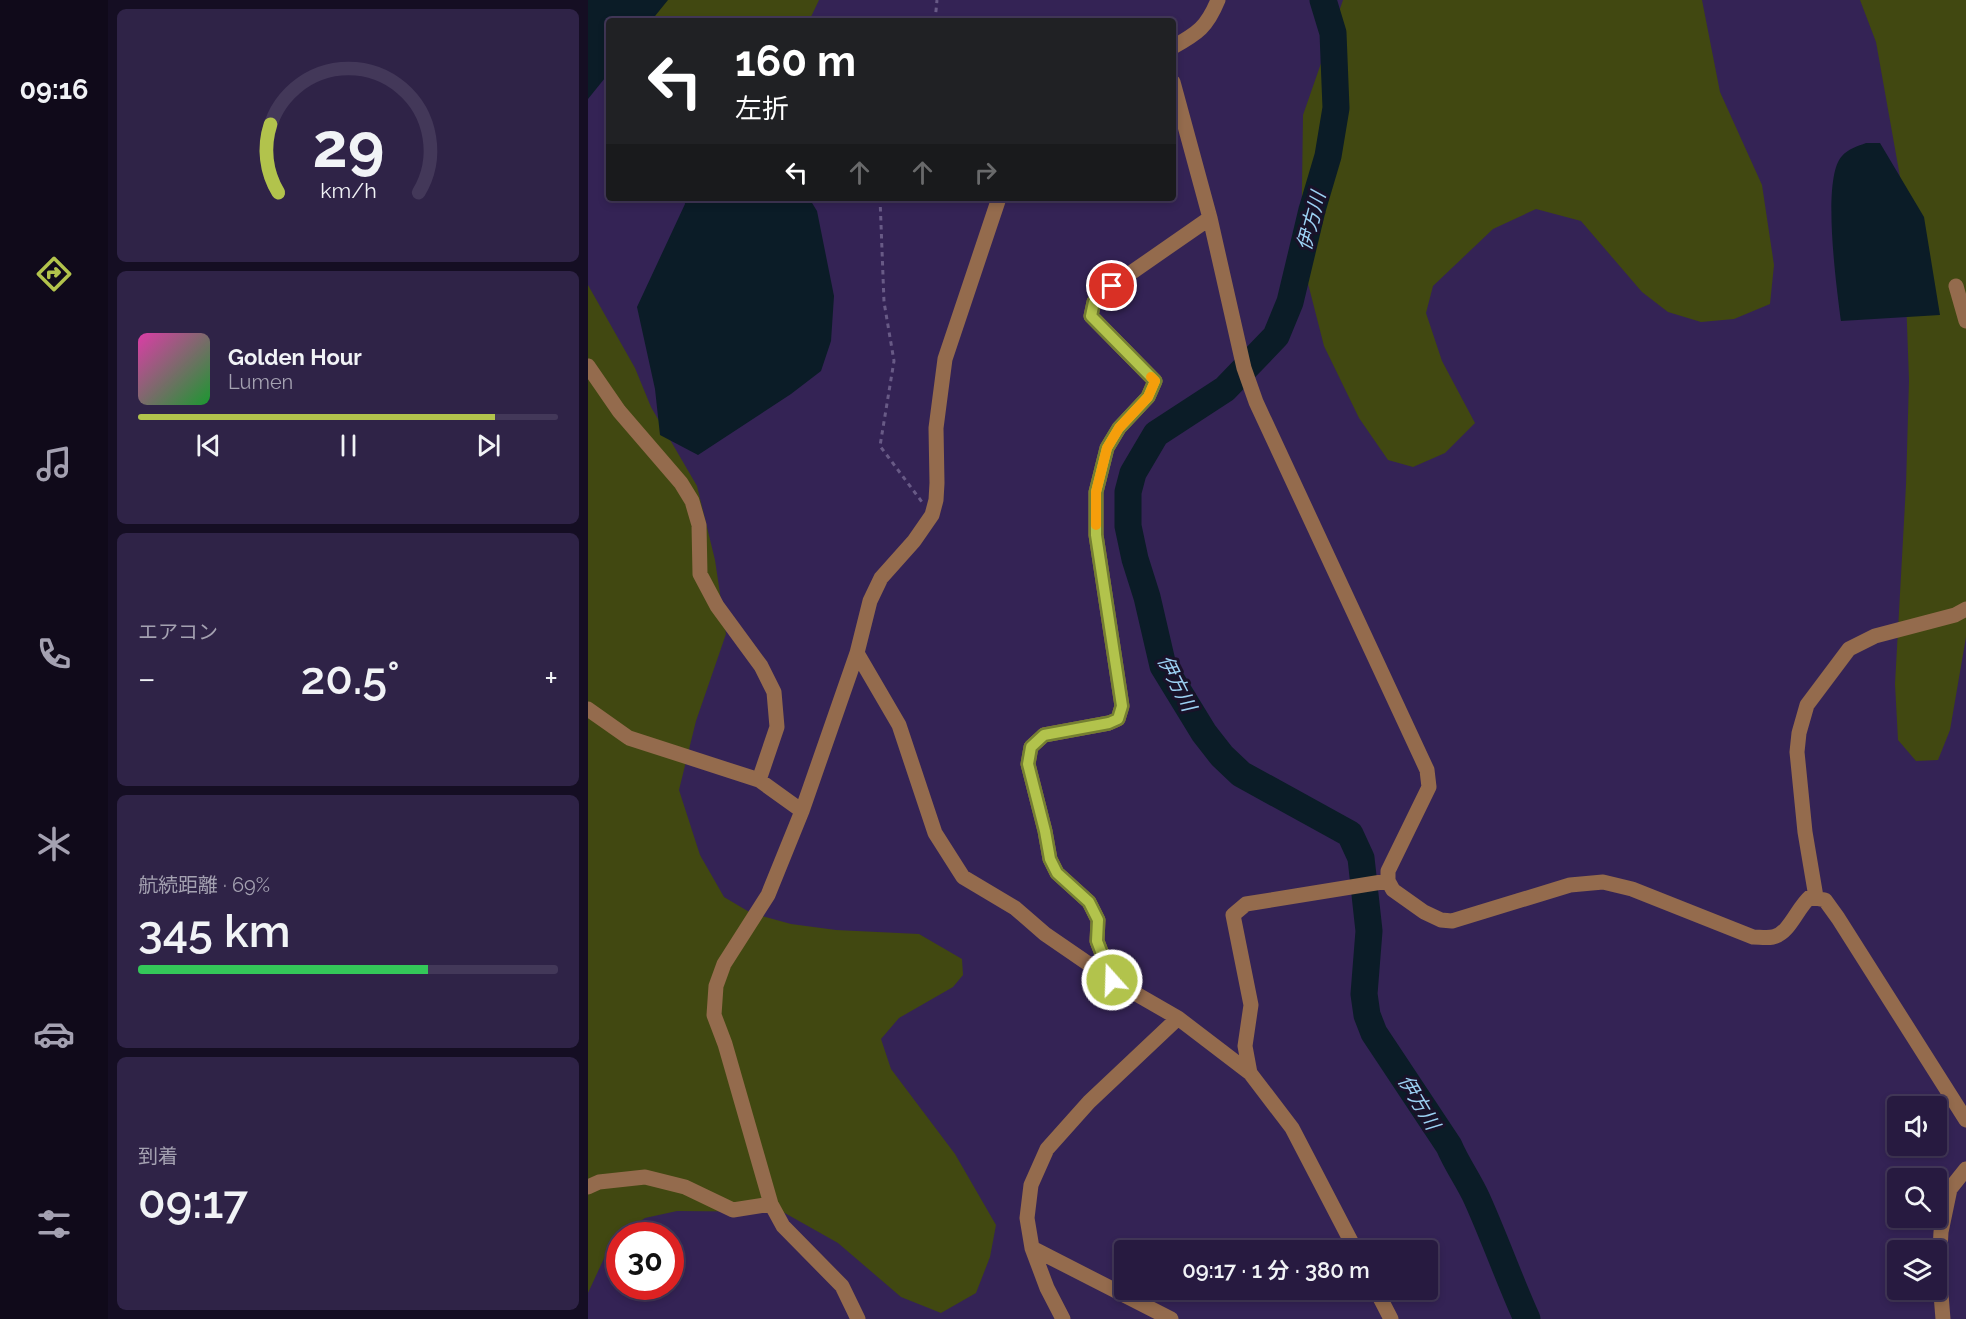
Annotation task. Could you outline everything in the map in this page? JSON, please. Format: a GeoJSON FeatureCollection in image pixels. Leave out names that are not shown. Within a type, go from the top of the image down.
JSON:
{"type":"FeatureCollection","features":[{"type":"Feature","properties":{"kind":"street"},"geometry":{"type":"LineString","coordinates":[[1176,45],[1192,36],[1210,19],[1218,0]]}},
{"type":"Feature","properties":{"kind":"street"},"geometry":{"type":"LineString","coordinates":[[1176,93],[1210,218],[1244,368],[1257,402],[1427,770],[1429,787],[1388,871],[1388,881],[1393,890],[1424,912],[1441,920],[1452,921],[1570,885],[1603,882],[1632,889],[1753,937],[1773,937],[1781,933],[1810,897],[1825,900],[1839,918],[1966,1120]]}},
{"type":"Feature","properties":{"kind":"street"},"geometry":{"type":"LineString","coordinates":[[858,1319],[842,1286],[783,1226],[771,1204],[725,1044],[714,1015],[716,986],[724,964],[768,895],[801,811],[857,653],[870,601],[881,578],[914,541],[932,515],[937,483],[936,428],[945,359],[998,201]]}},
{"type":"Feature","properties":{"kind":"street"},"geometry":{"type":"LineString","coordinates":[[1112,980],[1097,941],[1098,920],[1089,902],[1057,873],[1050,859],[1028,764],[1031,747],[1044,735],[1109,723],[1118,719],[1122,706],[1096,535],[1096,492],[1107,448],[1119,428],[1148,397],[1155,381],[1091,316],[1094,302],[1112,286],[1210,218]]}},
{"type":"Feature","properties":{"kind":"street"},"geometry":{"type":"LineString","coordinates":[[1956,286],[1966,321]]}},
{"type":"Feature","properties":{"kind":"street"},"geometry":{"type":"LineString","coordinates":[[588,366],[619,411],[681,483],[692,501],[699,525],[700,574],[717,606],[762,666],[774,692],[777,727],[759,780]]}},
{"type":"Feature","properties":{"kind":"street"},"geometry":{"type":"LineString","coordinates":[[1816,897],[1805,832],[1797,752],[1798,733],[1808,705],[1849,650],[1875,636],[1954,615],[1966,609]]}},
{"type":"Feature","properties":{"kind":"street"},"geometry":{"type":"LineString","coordinates":[[857,653],[899,725],[935,833],[963,877],[1015,908],[1045,934],[1112,980],[1178,1018],[1250,1073],[1292,1128],[1350,1240]]}},
{"type":"Feature","properties":{"kind":"street"},"geometry":{"type":"LineString","coordinates":[[588,709],[629,738],[759,780],[801,811]]}},
{"type":"Feature","properties":{"kind":"street"},"geometry":{"type":"LineString","coordinates":[[1250,1073],[1245,1046],[1251,1005],[1233,915],[1246,904],[1388,881]]}},
{"type":"Feature","properties":{"kind":"street"},"geometry":{"type":"LineString","coordinates":[[1063,1319],[1047,1288],[1032,1248],[1027,1218],[1031,1185],[1047,1149],[1089,1101],[1178,1018]]}},
{"type":"Feature","properties":{"kind":"street"},"geometry":{"type":"LineString","coordinates":[[1943,1319],[1939,1269],[1941,1232],[1950,1189],[1966,1168]]}},
{"type":"Feature","properties":{"kind":"street"},"geometry":{"type":"LineString","coordinates":[[588,1187],[599,1182],[645,1177],[685,1187],[733,1210],[771,1204]]}},
{"type":"Feature","properties":{"kind":"street"},"geometry":{"type":"LineString","coordinates":[[1032,1248],[1171,1319]]}},
{"type":"Feature","properties":{"kind":"street"},"geometry":{"type":"LineString","coordinates":[[1381,1300],[1391,1319]]}},
{"type":"Feature","properties":{"kind":"path"},"geometry":{"type":"LineString","coordinates":[[935,18],[937,0]]}},
{"type":"Feature","properties":{"kind":"path"},"geometry":{"type":"LineString","coordinates":[[880,201],[884,302],[894,361],[880,446],[932,515]]}},
{"type":"Feature","properties":{"kind":"green space"},"geometry":{"type":"Polygon","coordinates":[[[628,0],[819,0],[810,18],[648,18],[628,0]]]}},
{"type":"Feature","properties":{"kind":"green space"},"geometry":{"type":"Polygon","coordinates":[[[1343,0],[1702,0],[1720,92],[1762,185],[1774,265],[1770,304],[1734,319],[1701,322],[1668,312],[1642,292],[1581,221],[1536,209],[1493,229],[1433,286],[1426,313],[1442,361],[1475,423],[1445,453],[1413,467],[1388,460],[1359,418],[1324,346],[1301,256],[1303,115],[1343,0]]]}},
{"type":"Feature","properties":{"kind":"green space"},"geometry":{"type":"Polygon","coordinates":[[[1860,0],[1966,0],[1966,637],[1950,730],[1938,760],[1916,761],[1898,740],[1895,684],[1906,485],[1909,380],[1902,188],[1876,42],[1860,0]]]}},
{"type":"Feature","properties":{"kind":"green space"},"geometry":{"type":"Polygon","coordinates":[[[588,285],[635,368],[651,407],[697,486],[715,560],[726,634],[696,721],[679,790],[700,855],[724,897],[751,913],[791,924],[836,930],[919,934],[962,959],[963,975],[953,987],[899,1018],[881,1039],[891,1069],[955,1154],[996,1225],[990,1257],[976,1293],[941,1313],[901,1297],[838,1243],[783,1212],[677,1211],[645,1218],[639,1222],[606,1222],[606,1254],[588,1293],[588,285]]]}},
{"type":"Feature","properties":{"kind":"water"},"geometry":{"type":"Polygon","coordinates":[[[588,0],[668,0],[653,18],[606,18],[606,77],[588,99],[588,0]]]}},
{"type":"Feature","properties":{"kind":"water"},"geometry":{"type":"Polygon","coordinates":[[[1866,143],[1880,143],[1924,217],[1940,315],[1841,321],[1832,235],[1832,187],[1836,168],[1842,156],[1866,143]]]}},
{"type":"Feature","properties":{"kind":"water"},"geometry":{"type":"Polygon","coordinates":[[[684,201],[811,201],[817,211],[834,296],[831,341],[821,371],[791,394],[698,455],[660,435],[655,389],[637,307],[684,201]]]}},
{"type":"Feature","properties":{"kind":"waterway","name":"伊方川"},"geometry":{"type":"LineString","coordinates":[[1323,0],[1333,33],[1336,108],[1328,156],[1312,210],[1290,302],[1276,336],[1225,389],[1156,434],[1133,473],[1128,492],[1128,526],[1163,666],[1204,733],[1222,756],[1241,774],[1350,834],[1361,858],[1369,931],[1364,994],[1367,1015],[1374,1033],[1449,1146],[1474,1192],[1527,1319]]}},
{"type":"Feature","properties":{"kind":"slow traffic"},"geometry":{"type":"LineString","coordinates":[[1096,525],[1096,492],[1107,448],[1119,428],[1148,397],[1155,381],[1151,377]]}},
{"type":"Feature","properties":{"kind":"route"},"geometry":{"type":"LineString","coordinates":[[1112,286],[1094,302],[1091,316],[1155,381],[1148,397],[1119,428],[1107,448],[1096,492],[1096,535],[1122,706],[1118,719],[1109,723],[1044,735],[1031,747],[1028,764],[1050,859],[1057,873],[1089,902],[1098,920],[1097,941],[1112,980]]}}]}
